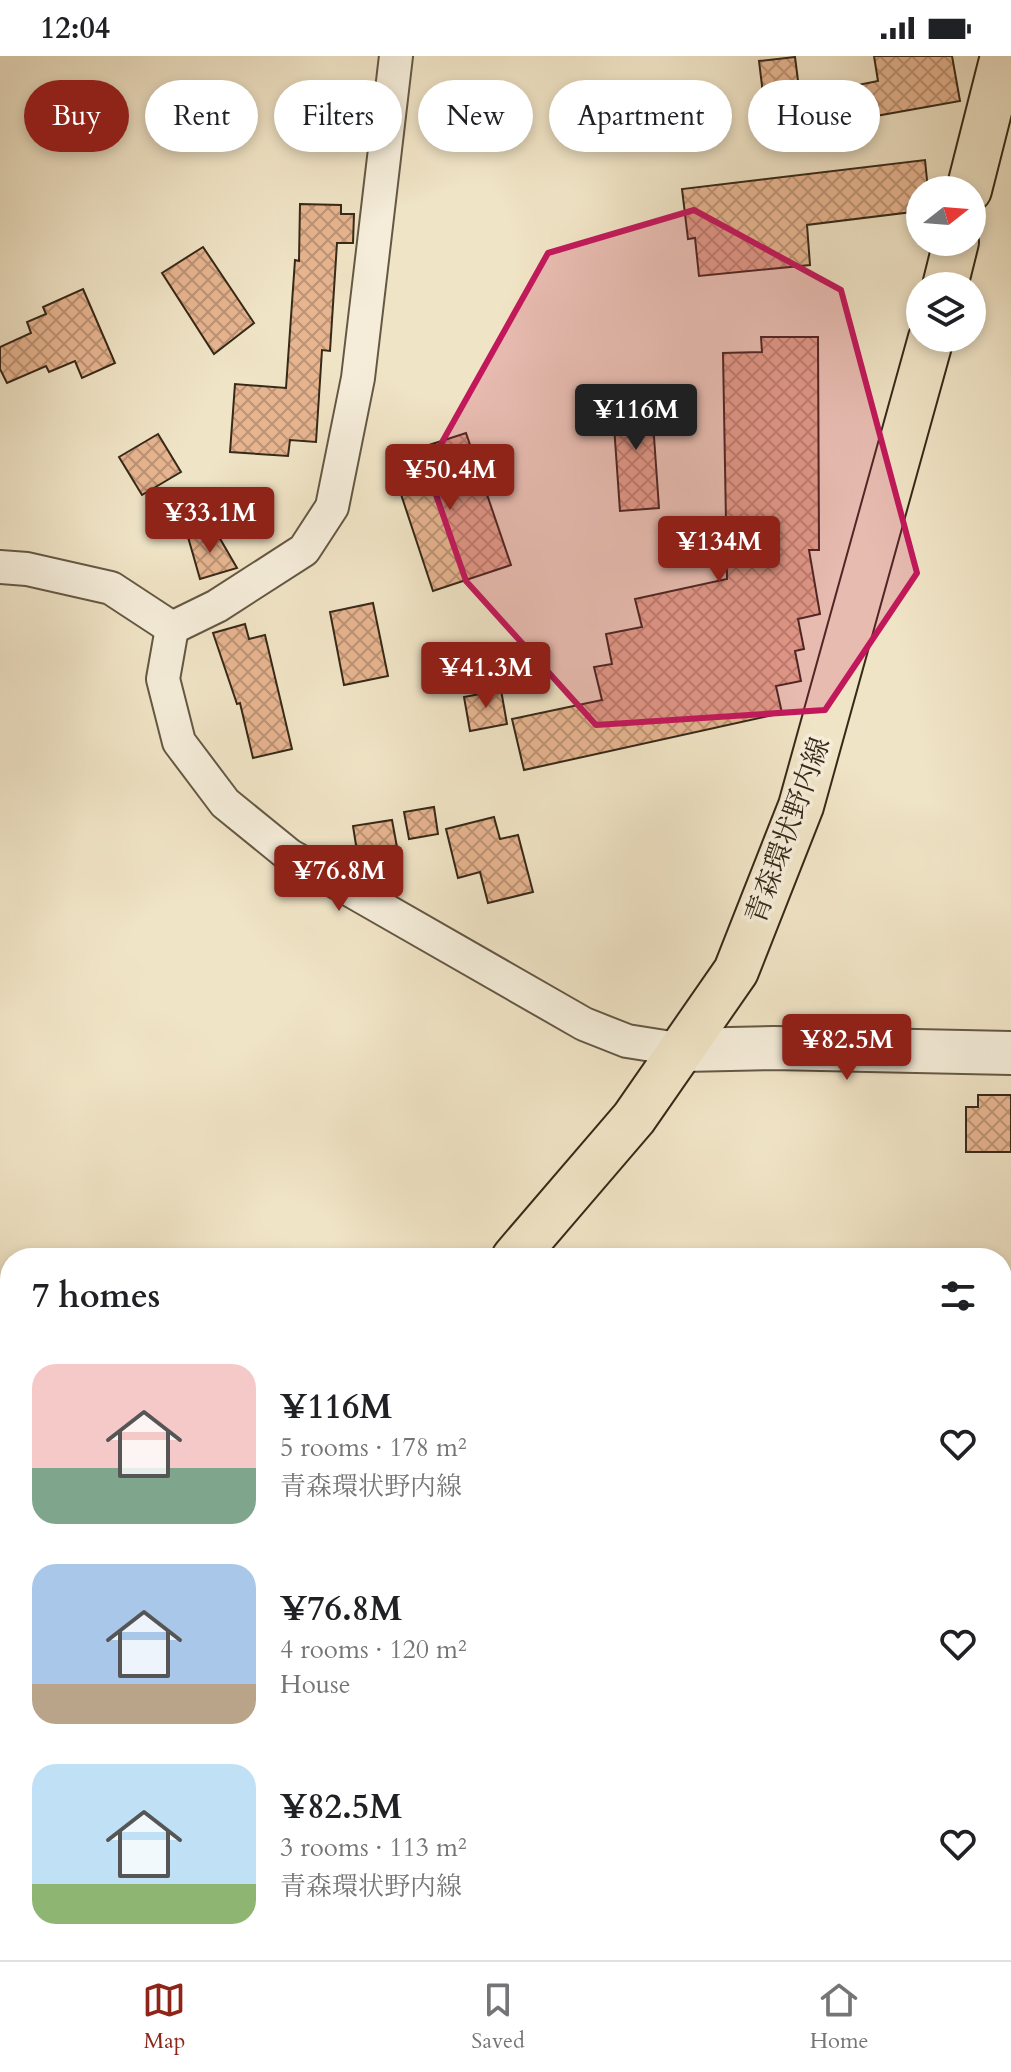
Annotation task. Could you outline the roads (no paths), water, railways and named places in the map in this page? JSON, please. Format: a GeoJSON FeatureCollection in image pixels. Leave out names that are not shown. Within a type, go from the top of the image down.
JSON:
{"type":"FeatureCollection","features":[{"type":"Feature","properties":{"kind":"main road"},"geometry":{"type":"LineString","coordinates":[[973,176],[1003,56]]}},
{"type":"Feature","properties":{"kind":"main road","name":"青森環状野内線"},"geometry":{"type":"LineString","coordinates":[[523,1248],[634,1118],[736,971],[801,806],[927,352]]}},
{"type":"Feature","properties":{"kind":"street"},"geometry":{"type":"LineString","coordinates":[[172,628],[217,606],[304,550],[332,507],[358,378],[396,56]]}},
{"type":"Feature","properties":{"kind":"street"},"geometry":{"type":"LineString","coordinates":[[0,567],[27,569],[111,588],[172,628]]}},
{"type":"Feature","properties":{"kind":"street"},"geometry":{"type":"LineString","coordinates":[[172,628],[163,679],[179,742],[225,803],[289,855],[584,1024],[627,1041],[684,1050],[774,1048],[1011,1053]]}}]}
